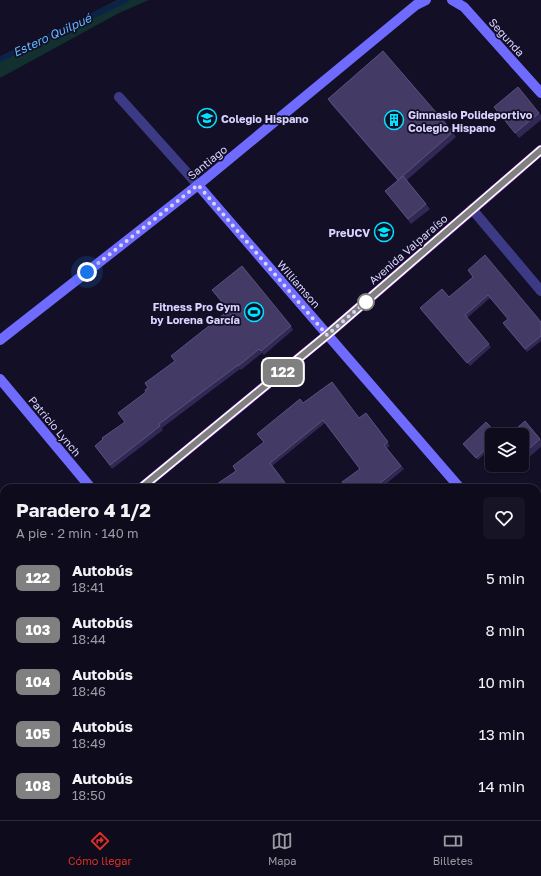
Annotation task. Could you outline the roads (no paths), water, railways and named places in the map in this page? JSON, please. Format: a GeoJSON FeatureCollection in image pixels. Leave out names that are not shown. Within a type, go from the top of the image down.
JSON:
{"type":"FeatureCollection","features":[{"type":"Feature","properties":{"kind":"main road","name":"Avenida Valparaíso"},"geometry":{"type":"LineString","coordinates":[[146,484],[327,335],[541,150]]}},
{"type":"Feature","properties":{"kind":"street","name":"Santiago"},"geometry":{"type":"LineString","coordinates":[[0,340],[198,185],[416,5],[426,0]]}},
{"type":"Feature","properties":{"kind":"street","name":"Segunda"},"geometry":{"type":"LineString","coordinates":[[452,0],[464,7],[541,93]]}},
{"type":"Feature","properties":{"kind":"street","name":"Williamson"},"geometry":{"type":"LineString","coordinates":[[119,97],[198,185],[457,484]]}},
{"type":"Feature","properties":{"kind":"street"},"geometry":{"type":"LineString","coordinates":[[472,209],[541,291]]}},
{"type":"Feature","properties":{"kind":"street","name":"Patricio Lynch"},"geometry":{"type":"LineString","coordinates":[[0,379],[88,484]]}},
{"type":"Feature","properties":{"kind":"waterway","name":"Estero Quilpué"},"geometry":{"type":"LineString","coordinates":[[0,59],[126,0]]}},
{"type":"Feature","properties":{"kind":"place","name":"Colegio Hispano"},"geometry":{"type":"Point","coordinates":[207,118]}},
{"type":"Feature","properties":{"kind":"place","name":"Gimnasio Polideportivo Colegio Hispano"},"geometry":{"type":"Point","coordinates":[394,120]}},
{"type":"Feature","properties":{"kind":"place","name":"PreUCV"},"geometry":{"type":"Point","coordinates":[384,232]}},
{"type":"Feature","properties":{"kind":"place","name":"Fitness Pro Gym by Lorena García"},"geometry":{"type":"Point","coordinates":[254,312]}}]}
